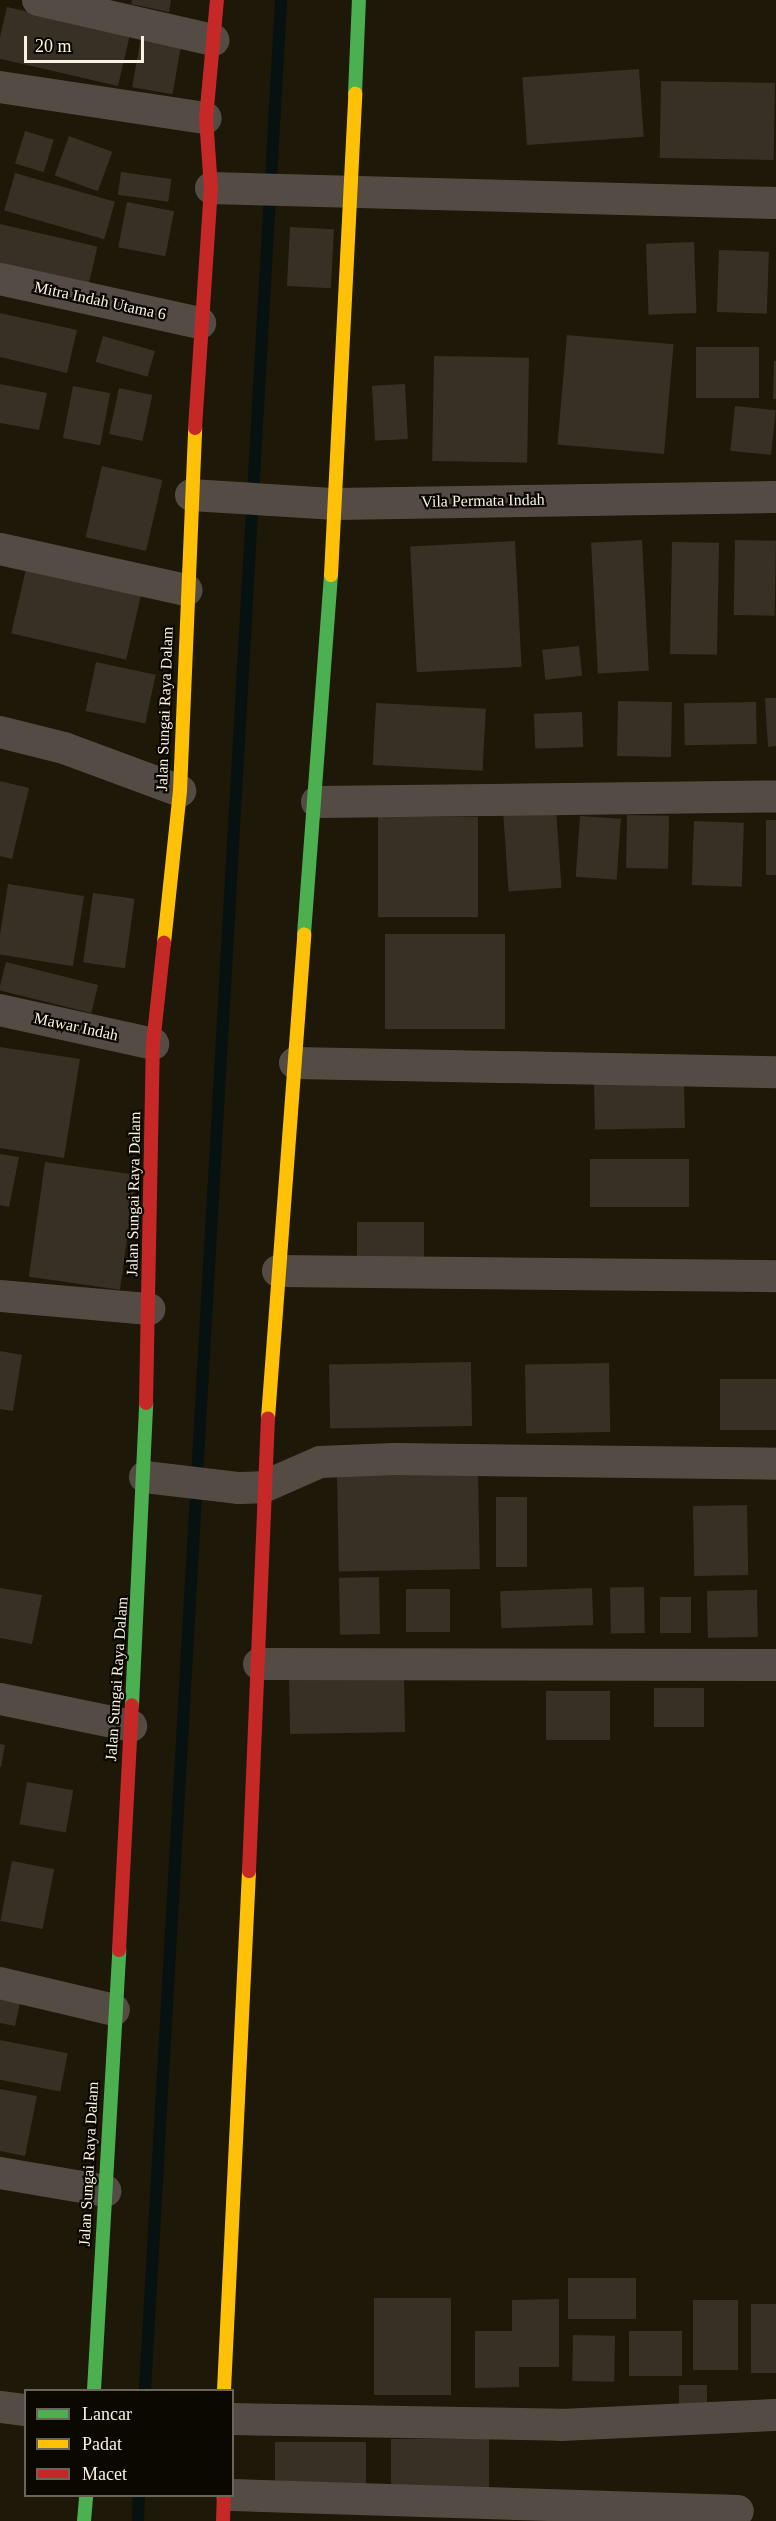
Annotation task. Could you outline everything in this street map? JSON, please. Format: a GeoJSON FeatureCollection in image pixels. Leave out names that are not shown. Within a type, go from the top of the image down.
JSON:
{"type":"FeatureCollection","features":[{"type":"Feature","properties":{"kind":"street"},"geometry":{"type":"LineString","coordinates":[[38,0],[213,40]]}},
{"type":"Feature","properties":{"kind":"street","name":"Jalan Sungai Raya Dalam"},"geometry":{"type":"LineString","coordinates":[[94,2389],[131,1726],[157,1479],[149,1309],[153,1044],[180,792],[186,590],[211,188],[206,118],[217,0]]}},
{"type":"Feature","properties":{"kind":"street"},"geometry":{"type":"LineString","coordinates":[[224,2389],[259,1664],[251,1488],[278,1271],[317,802],[323,503],[348,194],[359,0]]}},
{"type":"Feature","properties":{"kind":"street"},"geometry":{"type":"LineString","coordinates":[[0,87],[206,118]]}},
{"type":"Feature","properties":{"kind":"street"},"geometry":{"type":"LineString","coordinates":[[211,188],[309,193],[596,196],[776,203]]}},
{"type":"Feature","properties":{"kind":"street","name":"Mitra Indah Utama 6"},"geometry":{"type":"LineString","coordinates":[[0,279],[201,323]]}},
{"type":"Feature","properties":{"kind":"street","name":"Vila Permata Indah"},"geometry":{"type":"LineString","coordinates":[[191,495],[323,503],[776,497]]}},
{"type":"Feature","properties":{"kind":"street"},"geometry":{"type":"LineString","coordinates":[[0,549],[186,590]]}},
{"type":"Feature","properties":{"kind":"street"},"geometry":{"type":"LineString","coordinates":[[0,732],[64,748],[180,792]]}},
{"type":"Feature","properties":{"kind":"street"},"geometry":{"type":"LineString","coordinates":[[317,802],[776,796]]}},
{"type":"Feature","properties":{"kind":"street","name":"Mawar Indah"},"geometry":{"type":"LineString","coordinates":[[0,1010],[153,1044]]}},
{"type":"Feature","properties":{"kind":"street"},"geometry":{"type":"LineString","coordinates":[[296,1063],[776,1072]]}},
{"type":"Feature","properties":{"kind":"street"},"geometry":{"type":"LineString","coordinates":[[278,1271],[776,1275]]}},
{"type":"Feature","properties":{"kind":"street"},"geometry":{"type":"LineString","coordinates":[[0,1296],[149,1309]]}},
{"type":"Feature","properties":{"kind":"street"},"geometry":{"type":"LineString","coordinates":[[157,1479],[251,1488],[320,1462],[406,1459],[776,1464]]}},
{"type":"Feature","properties":{"kind":"street"},"geometry":{"type":"LineString","coordinates":[[259,1664],[776,1665]]}},
{"type":"Feature","properties":{"kind":"street"},"geometry":{"type":"LineString","coordinates":[[0,1699],[131,1726]]}},
{"type":"Feature","properties":{"kind":"street"},"geometry":{"type":"LineString","coordinates":[[0,1983],[114,2010]]}},
{"type":"Feature","properties":{"kind":"street"},"geometry":{"type":"LineString","coordinates":[[0,2172],[105,2191]]}},
{"type":"Feature","properties":{"kind":"street"},"geometry":{"type":"LineString","coordinates":[[0,2407],[24,2410]]}},
{"type":"Feature","properties":{"kind":"street"},"geometry":{"type":"LineString","coordinates":[[234,2419],[561,2425],[776,2415]]}},
{"type":"Feature","properties":{"kind":"street"},"geometry":{"type":"LineString","coordinates":[[234,2495],[738,2511]]}},
{"type":"Feature","properties":{"kind":"street"},"geometry":{"type":"LineString","coordinates":[[84,2521],[86,2497]]}},
{"type":"Feature","properties":{"kind":"street"},"geometry":{"type":"LineString","coordinates":[[223,2521],[224,2497]]}},
{"type":"Feature","properties":{"kind":"building"},"geometry":{"type":"Polygon","coordinates":[[[132,0],[171,0],[169,12],[131,4],[132,0]]]}},
{"type":"Feature","properties":{"kind":"building"},"geometry":{"type":"Polygon","coordinates":[[[7,7],[130,35],[118,86],[0,59],[0,37],[7,7]]]}},
{"type":"Feature","properties":{"kind":"building"},"geometry":{"type":"Polygon","coordinates":[[[141,37],[181,44],[173,94],[132,87],[141,37]]]}},
{"type":"Feature","properties":{"kind":"building"},"geometry":{"type":"Polygon","coordinates":[[[639,69],[644,137],[527,145],[522,77],[639,69]]]}},
{"type":"Feature","properties":{"kind":"building"},"geometry":{"type":"Polygon","coordinates":[[[661,81],[775,83],[774,160],[660,158],[661,81]]]}},
{"type":"Feature","properties":{"kind":"building"},"geometry":{"type":"Polygon","coordinates":[[[25,131],[54,140],[44,172],[15,164],[25,131]]]}},
{"type":"Feature","properties":{"kind":"building"},"geometry":{"type":"Polygon","coordinates":[[[69,136],[112,152],[98,191],[55,175],[69,136]]]}},
{"type":"Feature","properties":{"kind":"building"},"geometry":{"type":"Polygon","coordinates":[[[121,172],[172,179],[168,202],[118,195],[121,172]]]}},
{"type":"Feature","properties":{"kind":"building"},"geometry":{"type":"Polygon","coordinates":[[[15,173],[115,202],[104,239],[4,210],[15,173]]]}},
{"type":"Feature","properties":{"kind":"building"},"geometry":{"type":"Polygon","coordinates":[[[127,202],[174,211],[165,256],[118,247],[127,202]]]}},
{"type":"Feature","properties":{"kind":"building"},"geometry":{"type":"Polygon","coordinates":[[[0,224],[97,246],[89,284],[0,264],[0,224]]]}},
{"type":"Feature","properties":{"kind":"building"},"geometry":{"type":"Polygon","coordinates":[[[290,227],[334,229],[331,288],[287,286],[290,227]]]}},
{"type":"Feature","properties":{"kind":"building"},"geometry":{"type":"Polygon","coordinates":[[[694,242],[696,313],[649,315],[646,244],[694,242]]]}},
{"type":"Feature","properties":{"kind":"building"},"geometry":{"type":"Polygon","coordinates":[[[719,250],[769,252],[767,314],[717,312],[719,250]]]}},
{"type":"Feature","properties":{"kind":"building"},"geometry":{"type":"Polygon","coordinates":[[[0,313],[77,330],[67,373],[0,357],[0,313]]]}},
{"type":"Feature","properties":{"kind":"building"},"geometry":{"type":"Polygon","coordinates":[[[567,335],[674,344],[664,454],[557,445],[567,335]]]}},
{"type":"Feature","properties":{"kind":"building"},"geometry":{"type":"Polygon","coordinates":[[[103,336],[155,351],[147,377],[96,362],[103,336]]]}},
{"type":"Feature","properties":{"kind":"building"},"geometry":{"type":"Polygon","coordinates":[[[696,347],[759,347],[759,398],[696,398],[696,347]]]}},
{"type":"Feature","properties":{"kind":"building"},"geometry":{"type":"Polygon","coordinates":[[[434,356],[529,358],[527,463],[432,461],[434,356]]]}},
{"type":"Feature","properties":{"kind":"building"},"geometry":{"type":"Polygon","coordinates":[[[774,361],[776,361],[776,399],[773,399],[774,361]]]}},
{"type":"Feature","properties":{"kind":"building"},"geometry":{"type":"Polygon","coordinates":[[[0,384],[47,393],[39,430],[0,423],[0,384]]]}},
{"type":"Feature","properties":{"kind":"building"},"geometry":{"type":"Polygon","coordinates":[[[405,384],[408,439],[375,441],[372,386],[405,384]]]}},
{"type":"Feature","properties":{"kind":"building"},"geometry":{"type":"Polygon","coordinates":[[[73,386],[110,393],[100,445],[63,438],[73,386]]]}},
{"type":"Feature","properties":{"kind":"building"},"geometry":{"type":"Polygon","coordinates":[[[119,388],[152,395],[142,441],[109,434],[119,388]]]}},
{"type":"Feature","properties":{"kind":"building"},"geometry":{"type":"Polygon","coordinates":[[[735,406],[776,410],[771,455],[730,451],[735,406]]]}},
{"type":"Feature","properties":{"kind":"building"},"geometry":{"type":"Polygon","coordinates":[[[102,466],[162,480],[146,551],[86,537],[102,466]]]}},
{"type":"Feature","properties":{"kind":"building"},"geometry":{"type":"Polygon","coordinates":[[[642,540],[649,671],[598,673],[591,543],[642,540]]]}},
{"type":"Feature","properties":{"kind":"building"},"geometry":{"type":"Polygon","coordinates":[[[735,540],[776,541],[775,616],[734,615],[735,540]]]}},
{"type":"Feature","properties":{"kind":"building"},"geometry":{"type":"Polygon","coordinates":[[[515,541],[522,667],[417,672],[410,546],[515,541]]]}},
{"type":"Feature","properties":{"kind":"building"},"geometry":{"type":"Polygon","coordinates":[[[672,542],[719,543],[717,655],[670,654],[672,542]]]}},
{"type":"Feature","properties":{"kind":"building"},"geometry":{"type":"Polygon","coordinates":[[[26,569],[141,596],[126,660],[11,633],[26,569]]]}},
{"type":"Feature","properties":{"kind":"building"},"geometry":{"type":"Polygon","coordinates":[[[579,646],[582,676],[545,680],[542,650],[579,646]]]}},
{"type":"Feature","properties":{"kind":"building"},"geometry":{"type":"Polygon","coordinates":[[[96,662],[156,675],[145,724],[86,711],[96,662]]]}},
{"type":"Feature","properties":{"kind":"building"},"geometry":{"type":"Polygon","coordinates":[[[765,698],[776,698],[776,746],[768,747],[765,698]]]}},
{"type":"Feature","properties":{"kind":"building"},"geometry":{"type":"Polygon","coordinates":[[[618,701],[672,702],[671,757],[617,756],[618,701]]]}},
{"type":"Feature","properties":{"kind":"building"},"geometry":{"type":"Polygon","coordinates":[[[756,702],[757,744],[685,745],[684,703],[756,702]]]}},
{"type":"Feature","properties":{"kind":"building"},"geometry":{"type":"Polygon","coordinates":[[[376,703],[486,709],[483,771],[373,765],[376,703]]]}},
{"type":"Feature","properties":{"kind":"building"},"geometry":{"type":"Polygon","coordinates":[[[582,712],[583,747],[535,749],[534,714],[582,712]]]}},
{"type":"Feature","properties":{"kind":"building"},"geometry":{"type":"Polygon","coordinates":[[[0,781],[29,788],[12,859],[0,856],[0,781]]]}},
{"type":"Feature","properties":{"kind":"building"},"geometry":{"type":"Polygon","coordinates":[[[556,809],[562,888],[509,892],[503,813],[556,809]]]}},
{"type":"Feature","properties":{"kind":"building"},"geometry":{"type":"Polygon","coordinates":[[[627,815],[669,816],[668,869],[626,868],[627,815]]]}},
{"type":"Feature","properties":{"kind":"building"},"geometry":{"type":"Polygon","coordinates":[[[580,816],[621,819],[617,880],[576,877],[580,816]]]}},
{"type":"Feature","properties":{"kind":"building"},"geometry":{"type":"Polygon","coordinates":[[[378,817],[478,817],[478,917],[378,917],[378,817]]]}},
{"type":"Feature","properties":{"kind":"building"},"geometry":{"type":"Polygon","coordinates":[[[766,820],[776,820],[776,875],[766,875],[766,820]]]}},
{"type":"Feature","properties":{"kind":"building"},"geometry":{"type":"Polygon","coordinates":[[[694,821],[744,823],[742,887],[692,885],[694,821]]]}},
{"type":"Feature","properties":{"kind":"building"},"geometry":{"type":"Polygon","coordinates":[[[8,884],[84,896],[73,966],[0,955],[0,935],[8,884]]]}},
{"type":"Feature","properties":{"kind":"building"},"geometry":{"type":"Polygon","coordinates":[[[93,893],[135,899],[125,968],[83,962],[93,893]]]}},
{"type":"Feature","properties":{"kind":"building"},"geometry":{"type":"Polygon","coordinates":[[[385,934],[505,934],[505,1029],[385,1029],[385,934]]]}},
{"type":"Feature","properties":{"kind":"building"},"geometry":{"type":"Polygon","coordinates":[[[6,962],[98,985],[91,1013],[0,990],[6,962]]]}},
{"type":"Feature","properties":{"kind":"building"},"geometry":{"type":"Polygon","coordinates":[[[0,1047],[80,1059],[64,1158],[0,1148],[0,1047]]]}},
{"type":"Feature","properties":{"kind":"building"},"geometry":{"type":"Polygon","coordinates":[[[684,1079],[685,1128],[595,1130],[594,1081],[684,1079]]]}},
{"type":"Feature","properties":{"kind":"building"},"geometry":{"type":"Polygon","coordinates":[[[0,1154],[19,1157],[9,1207],[0,1205],[0,1154]]]}},
{"type":"Feature","properties":{"kind":"building"},"geometry":{"type":"Polygon","coordinates":[[[590,1159],[689,1159],[689,1207],[590,1207],[590,1159]]]}},
{"type":"Feature","properties":{"kind":"building"},"geometry":{"type":"Polygon","coordinates":[[[45,1162],[136,1175],[120,1290],[29,1277],[45,1162]]]}},
{"type":"Feature","properties":{"kind":"building"},"geometry":{"type":"Polygon","coordinates":[[[357,1222],[424,1222],[424,1258],[357,1258],[357,1222]]]}},
{"type":"Feature","properties":{"kind":"building"},"geometry":{"type":"Polygon","coordinates":[[[0,1351],[22,1355],[13,1411],[0,1409],[0,1351]]]}},
{"type":"Feature","properties":{"kind":"building"},"geometry":{"type":"Polygon","coordinates":[[[471,1362],[472,1426],[330,1428],[329,1364],[471,1362]]]}},
{"type":"Feature","properties":{"kind":"building"},"geometry":{"type":"Polygon","coordinates":[[[609,1363],[610,1432],[526,1433],[525,1364],[609,1363]]]}},
{"type":"Feature","properties":{"kind":"building"},"geometry":{"type":"Polygon","coordinates":[[[720,1379],[776,1379],[776,1430],[720,1430],[720,1379]]]}},
{"type":"Feature","properties":{"kind":"building"},"geometry":{"type":"Polygon","coordinates":[[[478,1469],[480,1569],[339,1571],[337,1471],[478,1469]]]}},
{"type":"Feature","properties":{"kind":"building"},"geometry":{"type":"Polygon","coordinates":[[[496,1497],[527,1497],[527,1567],[496,1567],[496,1497]]]}},
{"type":"Feature","properties":{"kind":"building"},"geometry":{"type":"Polygon","coordinates":[[[747,1505],[748,1575],[694,1576],[693,1506],[747,1505]]]}},
{"type":"Feature","properties":{"kind":"building"},"geometry":{"type":"Polygon","coordinates":[[[379,1577],[380,1634],[340,1635],[339,1578],[379,1577]]]}},
{"type":"Feature","properties":{"kind":"building"},"geometry":{"type":"Polygon","coordinates":[[[644,1587],[645,1633],[611,1634],[610,1588],[644,1587]]]}},
{"type":"Feature","properties":{"kind":"building"},"geometry":{"type":"Polygon","coordinates":[[[0,1588],[42,1595],[32,1644],[0,1638],[0,1588]]]}},
{"type":"Feature","properties":{"kind":"building"},"geometry":{"type":"Polygon","coordinates":[[[592,1588],[593,1625],[501,1628],[500,1591],[592,1588]]]}},
{"type":"Feature","properties":{"kind":"building"},"geometry":{"type":"Polygon","coordinates":[[[406,1589],[450,1589],[450,1632],[406,1632],[406,1589]]]}},
{"type":"Feature","properties":{"kind":"building"},"geometry":{"type":"Polygon","coordinates":[[[757,1590],[758,1637],[708,1638],[707,1591],[757,1590]]]}},
{"type":"Feature","properties":{"kind":"building"},"geometry":{"type":"Polygon","coordinates":[[[660,1597],[691,1597],[691,1633],[660,1633],[660,1597]]]}},
{"type":"Feature","properties":{"kind":"building"},"geometry":{"type":"Polygon","coordinates":[[[404,1673],[405,1732],[290,1734],[289,1675],[404,1673]]]}},
{"type":"Feature","properties":{"kind":"building"},"geometry":{"type":"Polygon","coordinates":[[[654,1688],[704,1688],[704,1727],[654,1727],[654,1688]]]}},
{"type":"Feature","properties":{"kind":"building"},"geometry":{"type":"Polygon","coordinates":[[[546,1691],[610,1691],[610,1740],[546,1740],[546,1691]]]}},
{"type":"Feature","properties":{"kind":"building"},"geometry":{"type":"Polygon","coordinates":[[[0,1744],[5,1745],[1,1767],[0,1767],[0,1744]]]}},
{"type":"Feature","properties":{"kind":"building"},"geometry":{"type":"Polygon","coordinates":[[[27,1782],[73,1790],[66,1833],[20,1824],[27,1782]]]}},
{"type":"Feature","properties":{"kind":"building"},"geometry":{"type":"Polygon","coordinates":[[[12,1861],[54,1869],[43,1929],[0,1921],[12,1861]]]}},
{"type":"Feature","properties":{"kind":"building"},"geometry":{"type":"Polygon","coordinates":[[[0,1996],[21,1999],[15,2026],[0,2023],[0,1996]]]}},
{"type":"Feature","properties":{"kind":"building"},"geometry":{"type":"Polygon","coordinates":[[[0,2040],[68,2053],[60,2091],[0,2080],[0,2040]]]}},
{"type":"Feature","properties":{"kind":"building"},"geometry":{"type":"Polygon","coordinates":[[[0,2089],[37,2096],[25,2156],[0,2151],[0,2089]]]}},
{"type":"Feature","properties":{"kind":"building"},"geometry":{"type":"Polygon","coordinates":[[[568,2278],[636,2278],[636,2319],[568,2319],[568,2278]]]}},
{"type":"Feature","properties":{"kind":"building"},"geometry":{"type":"Polygon","coordinates":[[[374,2298],[451,2298],[451,2395],[374,2395],[374,2298]]]}},
{"type":"Feature","properties":{"kind":"building"},"geometry":{"type":"Polygon","coordinates":[[[559,2299],[559,2367],[519,2367],[519,2387],[475,2388],[475,2331],[512,2331],[512,2300],[559,2299]]]}},
{"type":"Feature","properties":{"kind":"building"},"geometry":{"type":"Polygon","coordinates":[[[693,2300],[738,2300],[738,2370],[693,2370],[693,2300]]]}},
{"type":"Feature","properties":{"kind":"building"},"geometry":{"type":"Polygon","coordinates":[[[751,2304],[776,2304],[776,2373],[751,2373],[751,2304]]]}},
{"type":"Feature","properties":{"kind":"building"},"geometry":{"type":"Polygon","coordinates":[[[629,2331],[682,2331],[682,2376],[629,2376],[629,2331]]]}},
{"type":"Feature","properties":{"kind":"building"},"geometry":{"type":"Polygon","coordinates":[[[573,2335],[615,2336],[614,2382],[572,2381],[573,2335]]]}},
{"type":"Feature","properties":{"kind":"building"},"geometry":{"type":"Polygon","coordinates":[[[679,2385],[707,2385],[707,2405],[679,2405],[679,2385]]]}},
{"type":"Feature","properties":{"kind":"building"},"geometry":{"type":"Polygon","coordinates":[[[391,2439],[489,2439],[489,2487],[391,2487],[391,2439]]]}},
{"type":"Feature","properties":{"kind":"building"},"geometry":{"type":"Polygon","coordinates":[[[275,2442],[366,2442],[366,2490],[275,2490],[275,2442]]]}},
{"type":"Feature","properties":{"kind":"waterway"},"geometry":{"type":"LineString","coordinates":[[145,2389],[281,0]]}},
{"type":"Feature","properties":{"kind":"waterway"},"geometry":{"type":"LineString","coordinates":[[138,2521],[139,2497]]}},
{"type":"Feature","properties":{"kind":"traffic: fast"},"geometry":{"type":"LineString","coordinates":[[355,94],[359,0]]}},
{"type":"Feature","properties":{"kind":"traffic: fast"},"geometry":{"type":"LineString","coordinates":[[304,934],[331,575]]}},
{"type":"Feature","properties":{"kind":"traffic: fast"},"geometry":{"type":"LineString","coordinates":[[132,1705],[146,1403]]}},
{"type":"Feature","properties":{"kind":"traffic: fast"},"geometry":{"type":"LineString","coordinates":[[94,2389],[119,1950]]}},
{"type":"Feature","properties":{"kind":"traffic: fast"},"geometry":{"type":"LineString","coordinates":[[84,2521],[86,2497]]}},
{"type":"Feature","properties":{"kind":"traffic: slow"},"geometry":{"type":"LineString","coordinates":[[331,575],[355,94]]}},
{"type":"Feature","properties":{"kind":"traffic: slow"},"geometry":{"type":"LineString","coordinates":[[164,943],[180,791],[195,428]]}},
{"type":"Feature","properties":{"kind":"traffic: slow"},"geometry":{"type":"LineString","coordinates":[[268,1418],[304,934]]}},
{"type":"Feature","properties":{"kind":"traffic: slow"},"geometry":{"type":"LineString","coordinates":[[224,2389],[249,1871]]}},
{"type":"Feature","properties":{"kind":"traffic: jam"},"geometry":{"type":"LineString","coordinates":[[195,428],[211,188],[206,118],[217,0]]}},
{"type":"Feature","properties":{"kind":"traffic: jam"},"geometry":{"type":"LineString","coordinates":[[146,1403],[153,1044],[164,943]]}},
{"type":"Feature","properties":{"kind":"traffic: jam"},"geometry":{"type":"LineString","coordinates":[[249,1871],[268,1418]]}},
{"type":"Feature","properties":{"kind":"traffic: jam"},"geometry":{"type":"LineString","coordinates":[[119,1950],[132,1705]]}},
{"type":"Feature","properties":{"kind":"traffic: jam"},"geometry":{"type":"LineString","coordinates":[[223,2521],[224,2497]]}}]}
